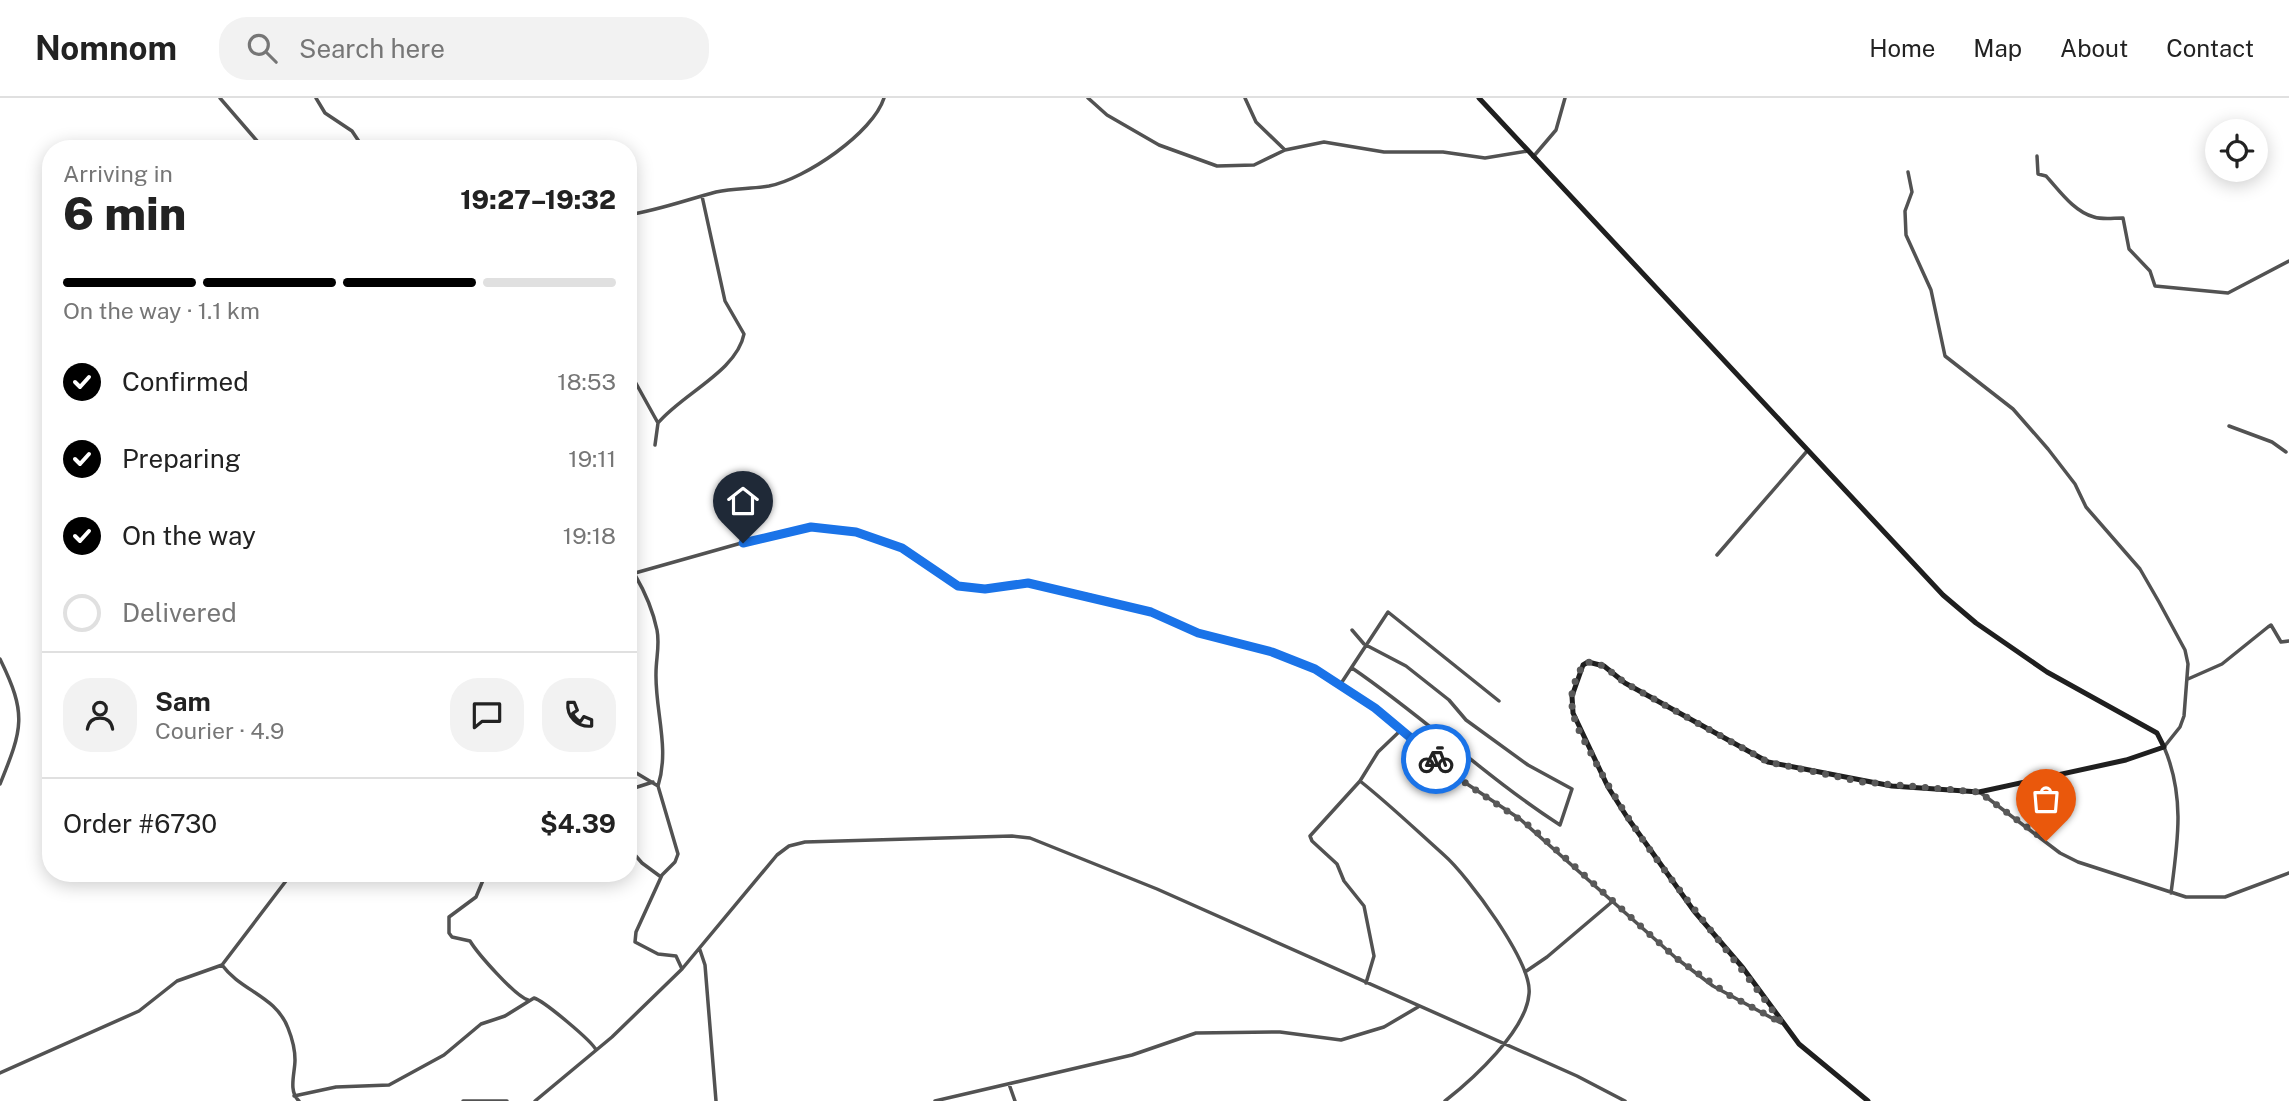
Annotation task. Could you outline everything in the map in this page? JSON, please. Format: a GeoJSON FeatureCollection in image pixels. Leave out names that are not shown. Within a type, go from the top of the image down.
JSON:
{"type":"FeatureCollection","features":[{"type":"Feature","properties":{"kind":"main road"},"geometry":{"type":"LineString","coordinates":[[1479,98],[1930,583],[1963,612],[2046,672],[2157,733],[2164,747],[2126,760],[1979,792],[1862,782],[1768,762],[1625,683],[1604,666],[1588,662],[1583,665],[1572,696],[1573,713],[1608,787],[1694,911],[1743,968],[1799,1044],[1868,1101]]}},
{"type":"Feature","properties":{"kind":"street"},"geometry":{"type":"LineString","coordinates":[[220,98],[256,140]]}},
{"type":"Feature","properties":{"kind":"street"},"geometry":{"type":"LineString","coordinates":[[316,98],[325,113],[352,131],[358,140]]}},
{"type":"Feature","properties":{"kind":"street"},"geometry":{"type":"LineString","coordinates":[[637,214],[659,210],[739,187],[768,186],[812,167],[869,124],[877,116],[884,98]]}},
{"type":"Feature","properties":{"kind":"street"},"geometry":{"type":"LineString","coordinates":[[1088,98],[1107,115],[1159,145],[1206,164],[1247,167],[1285,150],[1324,142],[1384,152],[1443,152],[1485,158],[1528,151]]}},
{"type":"Feature","properties":{"kind":"street"},"geometry":{"type":"LineString","coordinates":[[1245,98],[1256,122],[1285,150]]}},
{"type":"Feature","properties":{"kind":"street"},"geometry":{"type":"LineString","coordinates":[[1533,157],[1556,130],[1565,98]]}},
{"type":"Feature","properties":{"kind":"street"},"geometry":{"type":"LineString","coordinates":[[2037,156],[2038,174],[2046,176],[2059,192],[2084,212],[2097,218],[2123,218],[2129,249],[2151,272],[2155,286],[2228,293],[2289,261]]}},
{"type":"Feature","properties":{"kind":"street"},"geometry":{"type":"LineString","coordinates":[[1908,172],[1912,192],[1905,211],[1906,235],[1931,290],[1945,356],[2020,416],[2075,484],[2090,511],[2140,569],[2185,650],[2188,680],[2180,727],[2164,747],[2174,769],[2179,796],[2171,893]]}},
{"type":"Feature","properties":{"kind":"street"},"geometry":{"type":"LineString","coordinates":[[658,423],[723,369],[742,343],[744,334],[722,290],[702,196]]}},
{"type":"Feature","properties":{"kind":"street"},"geometry":{"type":"LineString","coordinates":[[637,385],[658,423],[655,445]]}},
{"type":"Feature","properties":{"kind":"street"},"geometry":{"type":"LineString","coordinates":[[2229,426],[2272,442],[2286,452]]}},
{"type":"Feature","properties":{"kind":"street"},"geometry":{"type":"LineString","coordinates":[[1717,555],[1808,450]]}},
{"type":"Feature","properties":{"kind":"street"},"geometry":{"type":"LineString","coordinates":[[637,574],[780,533],[811,527],[838,529],[876,538],[902,548],[958,586],[985,589],[1028,583],[1100,598],[1151,612],[1198,633],[1284,656],[1315,669],[1340,685],[1401,730],[1455,776],[1531,827],[1676,958],[1713,986],[1782,1023]]}},
{"type":"Feature","properties":{"kind":"street"},"geometry":{"type":"LineString","coordinates":[[637,580],[652,614],[659,640],[656,672],[658,711],[664,740],[657,786],[678,854],[677,859],[661,877],[636,932],[635,942],[658,954],[676,956],[682,969]]}},
{"type":"Feature","properties":{"kind":"street"},"geometry":{"type":"LineString","coordinates":[[1340,685],[1364,644],[1388,612],[1499,701]]}},
{"type":"Feature","properties":{"kind":"street"},"geometry":{"type":"LineString","coordinates":[[2188,680],[2221,664],[2271,625],[2280,642],[2289,641]]}},
{"type":"Feature","properties":{"kind":"street"},"geometry":{"type":"LineString","coordinates":[[1352,630],[1364,644],[1406,666],[1449,700],[1465,720],[1528,765],[1572,789],[1560,825],[1484,772],[1406,707],[1352,668]]}},
{"type":"Feature","properties":{"kind":"street"},"geometry":{"type":"LineString","coordinates":[[0,659],[17,694],[20,723],[0,784]]}},
{"type":"Feature","properties":{"kind":"street"},"geometry":{"type":"LineString","coordinates":[[1366,982],[1374,956],[1364,906],[1344,881],[1338,864],[1312,841],[1310,836],[1360,781],[1378,752],[1401,730]]}},
{"type":"Feature","properties":{"kind":"street"},"geometry":{"type":"LineString","coordinates":[[637,773],[657,786]]}},
{"type":"Feature","properties":{"kind":"street"},"geometry":{"type":"LineString","coordinates":[[1360,781],[1450,861],[1501,926],[1530,986],[1528,1000],[1502,1044],[1485,1067],[1445,1101]]}},
{"type":"Feature","properties":{"kind":"street"},"geometry":{"type":"LineString","coordinates":[[637,787],[653,782]]}},
{"type":"Feature","properties":{"kind":"street"},"geometry":{"type":"LineString","coordinates":[[1979,792],[2060,853],[2078,862],[2171,893],[2205,899],[2225,897],[2289,873]]}},
{"type":"Feature","properties":{"kind":"street"},"geometry":{"type":"LineString","coordinates":[[535,1101],[596,1050],[682,969],[771,863],[789,846],[806,842],[1012,836],[1030,838],[1077,855],[1366,982],[1625,1101]]}},
{"type":"Feature","properties":{"kind":"street"},"geometry":{"type":"LineString","coordinates":[[637,857],[661,877]]}},
{"type":"Feature","properties":{"kind":"street"},"geometry":{"type":"LineString","coordinates":[[0,1073],[139,1011],[177,981],[222,965],[285,882]]}},
{"type":"Feature","properties":{"kind":"street"},"geometry":{"type":"LineString","coordinates":[[482,882],[476,897],[449,917],[449,933],[452,937],[470,940],[481,959],[510,984],[519,997],[539,999],[576,1032],[593,1043],[596,1050]]}},
{"type":"Feature","properties":{"kind":"street"},"geometry":{"type":"LineString","coordinates":[[1525,972],[1613,901]]}},
{"type":"Feature","properties":{"kind":"street"},"geometry":{"type":"LineString","coordinates":[[700,950],[705,965],[716,1101]]}},
{"type":"Feature","properties":{"kind":"street"},"geometry":{"type":"LineString","coordinates":[[222,965],[236,981],[265,998],[282,1017],[294,1051],[294,1096],[299,1101]]}},
{"type":"Feature","properties":{"kind":"street"},"geometry":{"type":"LineString","coordinates":[[294,1096],[336,1087],[389,1085],[444,1055],[481,1024],[505,1016],[528,1000]]}},
{"type":"Feature","properties":{"kind":"street"},"geometry":{"type":"LineString","coordinates":[[935,1101],[1132,1055],[1196,1032],[1280,1032],[1341,1040],[1384,1027],[1418,1007]]}},
{"type":"Feature","properties":{"kind":"street"},"geometry":{"type":"LineString","coordinates":[[1009,1084],[1015,1101]]}},
{"type":"Feature","properties":{"kind":"street"},"geometry":{"type":"LineString","coordinates":[[463,1101],[507,1101]]}},
{"type":"Feature","properties":{"kind":"way so far"},"geometry":{"type":"LineString","coordinates":[[1436,759],[1455,776],[1531,827],[1676,958],[1713,986],[1782,1023],[1743,968],[1694,911],[1608,787],[1579,730],[1571,704],[1578,672],[1583,665],[1588,662],[1604,666],[1618,679],[1768,762],[1819,775],[1862,782],[1979,792],[2046,841]]}},
{"type":"Feature","properties":{"kind":"route"},"geometry":{"type":"LineString","coordinates":[[743,543],[811,527],[856,532],[902,548],[942,578],[958,586],[985,589],[1028,583],[1089,595],[1151,612],[1198,633],[1272,652],[1315,669],[1375,708],[1436,759]]}}]}
